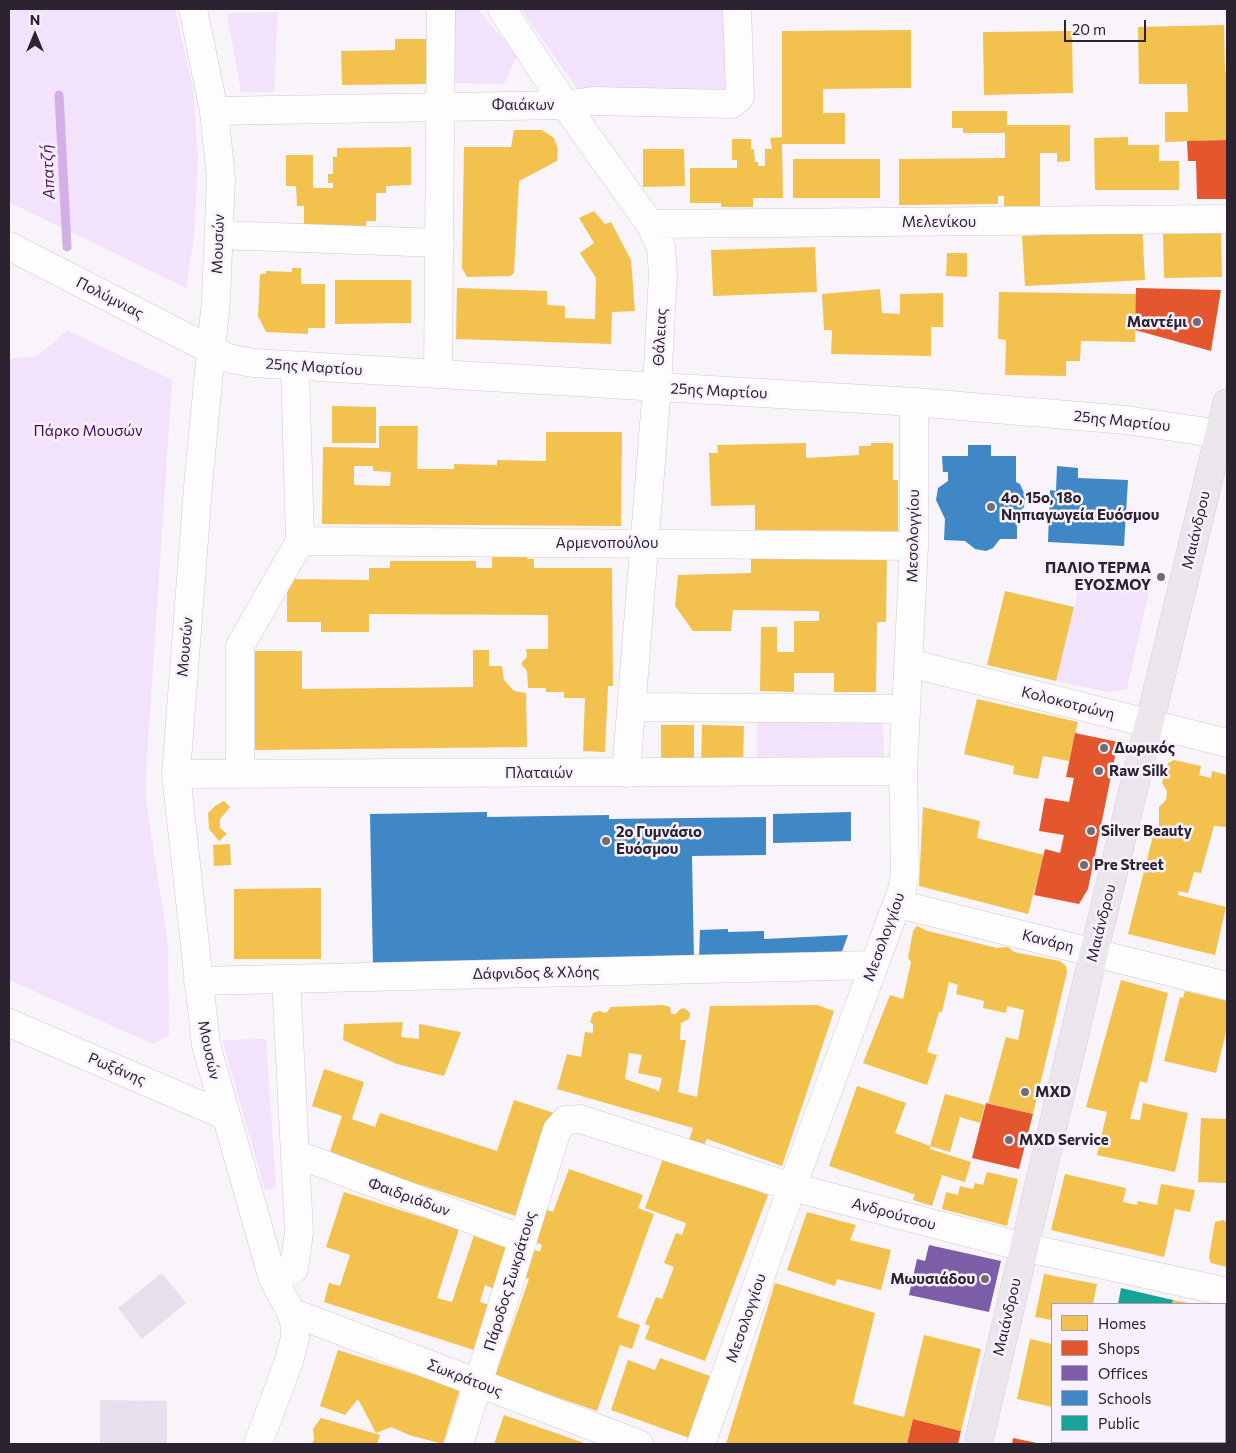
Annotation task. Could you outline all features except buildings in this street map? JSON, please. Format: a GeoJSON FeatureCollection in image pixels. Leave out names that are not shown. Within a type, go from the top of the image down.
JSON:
{"type":"FeatureCollection","features":[{"type":"Feature","properties":{"kind":"main road","name":"Μαιάνδρου"},"geometry":{"type":"LineString","coordinates":[[978,1444],[1094,952],[1223,434],[1227,403]]}},
{"type":"Feature","properties":{"kind":"street","name":"Μουσών"},"geometry":{"type":"LineString","coordinates":[[194,9],[214,111],[221,178],[216,300],[176,774],[206,1046],[273,1278],[291,1312],[295,1326],[293,1347],[258,1444]]}},
{"type":"Feature","properties":{"kind":"street"},"geometry":{"type":"LineString","coordinates":[[438,374],[441,9]]}},
{"type":"Feature","properties":{"kind":"street","name":"Θάλειας"},"geometry":{"type":"LineString","coordinates":[[502,9],[565,105],[650,224],[661,247],[663,264],[657,387],[626,773]]}},
{"type":"Feature","properties":{"kind":"street","name":"Φαιάκων"},"geometry":{"type":"LineString","coordinates":[[214,111],[565,105],[593,101],[732,104],[740,97],[736,9]]}},
{"type":"Feature","properties":{"kind":"street","name":"Μελενίκου"},"geometry":{"type":"LineString","coordinates":[[650,224],[1227,220]]}},
{"type":"Feature","properties":{"kind":"street"},"geometry":{"type":"LineString","coordinates":[[219,235],[440,243]]}},
{"type":"Feature","properties":{"kind":"street","name":"Πολύμνιας"},"geometry":{"type":"LineString","coordinates":[[9,246],[211,350]]}},
{"type":"Feature","properties":{"kind":"street","name":"25ης Μαρτίου"},"geometry":{"type":"LineString","coordinates":[[211,350],[242,361],[295,366],[914,402],[1117,419],[1223,434]]}},
{"type":"Feature","properties":{"kind":"street"},"geometry":{"type":"LineString","coordinates":[[240,774],[240,646],[300,541],[295,366]]}},
{"type":"Feature","properties":{"kind":"street","name":"Μεσολογγίου"},"geometry":{"type":"LineString","coordinates":[[701,1444],[792,1187],[898,904],[905,873],[903,771],[914,546],[914,402]]}},
{"type":"Feature","properties":{"kind":"street","name":"Αρμενοπούλου"},"geometry":{"type":"LineString","coordinates":[[300,541],[914,546]]}},
{"type":"Feature","properties":{"kind":"street","name":"Κολοκοτρώνη"},"geometry":{"type":"LineString","coordinates":[[909,663],[1227,742]]}},
{"type":"Feature","properties":{"kind":"street"},"geometry":{"type":"LineString","coordinates":[[632,707],[906,710]]}},
{"type":"Feature","properties":{"kind":"street","name":"Πλαταιών"},"geometry":{"type":"LineString","coordinates":[[176,774],[903,771]]}},
{"type":"Feature","properties":{"kind":"street","name":"Κανάρη"},"geometry":{"type":"LineString","coordinates":[[898,904],[1227,986]]}},
{"type":"Feature","properties":{"kind":"street","name":"Δάφνιδος & Χλόης"},"geometry":{"type":"LineString","coordinates":[[198,981],[874,965]]}},
{"type":"Feature","properties":{"kind":"street"},"geometry":{"type":"LineString","coordinates":[[273,1278],[292,1272],[296,1265],[300,1232],[286,979]]}},
{"type":"Feature","properties":{"kind":"street","name":"Ρωξάνης"},"geometry":{"type":"LineString","coordinates":[[9,1022],[226,1116]]}},
{"type":"Feature","properties":{"kind":"street","name":"Ανδρούτσου"},"geometry":{"type":"LineString","coordinates":[[566,1120],[580,1119],[792,1187],[1023,1247],[1227,1292]]}},
{"type":"Feature","properties":{"kind":"street","name":"Πάροδος Σωκράτους"},"geometry":{"type":"LineString","coordinates":[[459,1444],[557,1130],[566,1120]]}},
{"type":"Feature","properties":{"kind":"street","name":"Φαιδριάδων"},"geometry":{"type":"LineString","coordinates":[[296,1154],[523,1239]]}},
{"type":"Feature","properties":{"kind":"street","name":"Σωκράτους"},"geometry":{"type":"LineString","coordinates":[[291,1312],[639,1444]]}},
{"type":"Feature","properties":{"kind":"green space"},"geometry":{"type":"Polygon","coordinates":[[[9,9],[175,9],[193,88],[198,159],[194,236],[186,288],[9,202],[9,9]]]}},
{"type":"Feature","properties":{"kind":"green space"},"geometry":{"type":"Polygon","coordinates":[[[453,9],[478,9],[517,56],[504,84],[453,83],[453,9]]]}},
{"type":"Feature","properties":{"kind":"green space"},"geometry":{"type":"Polygon","coordinates":[[[521,9],[727,9],[727,92],[578,90],[521,9]]]}},
{"type":"Feature","properties":{"kind":"green space"},"geometry":{"type":"Polygon","coordinates":[[[278,12],[274,92],[241,92],[227,13],[278,12]]]}},
{"type":"Feature","properties":{"kind":"green space","name":"Πάρκο Μουσών"},"geometry":{"type":"Polygon","coordinates":[[[67,330],[172,380],[146,773],[146,801],[168,944],[169,1035],[153,1044],[9,980],[9,359],[36,356],[53,344],[67,330]]]}},
{"type":"Feature","properties":{"kind":"green space"},"geometry":{"type":"Polygon","coordinates":[[[1081,578],[1149,591],[1127,689],[1109,692],[1056,681],[1081,578]]]}},
{"type":"Feature","properties":{"kind":"green space"},"geometry":{"type":"Polygon","coordinates":[[[757,720],[883,720],[884,763],[757,764],[757,720]]]}},
{"type":"Feature","properties":{"kind":"green space"},"geometry":{"type":"Polygon","coordinates":[[[266,1039],[276,1188],[265,1190],[222,1040],[266,1039]]]}},
{"type":"Feature","properties":{"kind":"waterway","name":"Απατζή"},"geometry":{"type":"LineString","coordinates":[[59,95],[67,247]]}},
{"type":"Feature","properties":{"kind":"place","name":"Μαντέμι"},"geometry":{"type":"Point","coordinates":[1197,322]}},
{"type":"Feature","properties":{"kind":"place","name":"4ο, 15ο, 18ο Νηπιαγωγεία Ευόσμου"},"geometry":{"type":"Point","coordinates":[991,507]}},
{"type":"Feature","properties":{"kind":"place","name":"ΠΑΛΙΟ ΤΕΡΜΑ ΕΥΟΣΜΟΥ"},"geometry":{"type":"Point","coordinates":[1161,577]}},
{"type":"Feature","properties":{"kind":"place","name":"Δωρικός"},"geometry":{"type":"Point","coordinates":[1104,748]}},
{"type":"Feature","properties":{"kind":"place","name":"Raw Silk"},"geometry":{"type":"Point","coordinates":[1099,771]}},
{"type":"Feature","properties":{"kind":"place","name":"Silver Beauty"},"geometry":{"type":"Point","coordinates":[1091,831]}},
{"type":"Feature","properties":{"kind":"place","name":"2ο Γυμνάσιο Ευόσμου"},"geometry":{"type":"Point","coordinates":[606,841]}},
{"type":"Feature","properties":{"kind":"place","name":"Pre Street"},"geometry":{"type":"Point","coordinates":[1084,865]}},
{"type":"Feature","properties":{"kind":"place","name":"MXD"},"geometry":{"type":"Point","coordinates":[1025,1092]}},
{"type":"Feature","properties":{"kind":"place","name":"MXD Service"},"geometry":{"type":"Point","coordinates":[1009,1140]}},
{"type":"Feature","properties":{"kind":"place","name":"Μωυσιάδου"},"geometry":{"type":"Point","coordinates":[985,1279]}}]}
